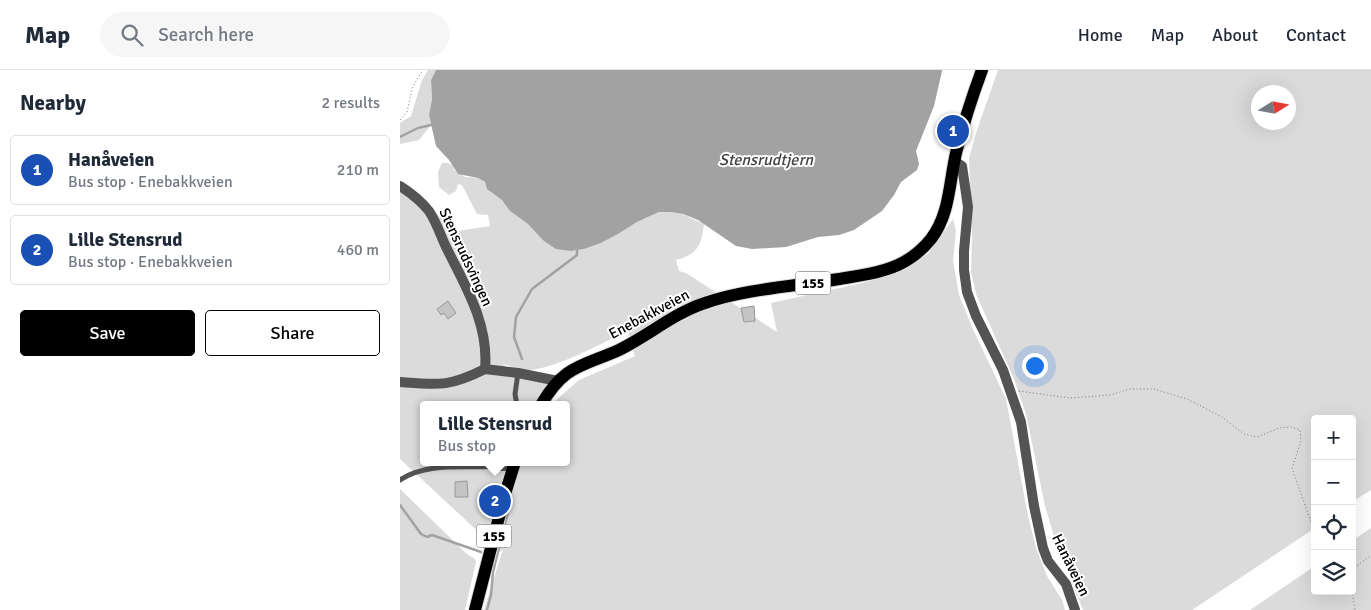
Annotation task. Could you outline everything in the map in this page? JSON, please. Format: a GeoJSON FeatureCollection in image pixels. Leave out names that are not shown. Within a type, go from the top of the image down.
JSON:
{"type":"FeatureCollection","features":[{"type":"Feature","properties":{"kind":"main road","name":"Enebakkveien"},"geometry":{"type":"LineString","coordinates":[[544,401],[558,381],[576,367],[627,345],[681,313],[704,303],[741,294],[869,274],[901,264],[923,248],[939,225],[948,200],[954,161],[967,111],[982,70]]}},
{"type":"Feature","properties":{"kind":"main road","name":"155"},"geometry":{"type":"LineString","coordinates":[[475,610],[509,466]]}},
{"type":"Feature","properties":{"kind":"street","name":"Hanåveien"},"geometry":{"type":"LineString","coordinates":[[954,161],[962,166],[968,207],[964,251],[964,270],[968,292],[976,316],[1003,370],[1021,422],[1034,506],[1043,548],[1048,560],[1066,584],[1075,610]]}},
{"type":"Feature","properties":{"kind":"street","name":"Stensrudsvingen"},"geometry":{"type":"LineString","coordinates":[[400,186],[416,198],[430,213],[471,297],[482,334],[485,369]]}},
{"type":"Feature","properties":{"kind":"street"},"geometry":{"type":"LineString","coordinates":[[400,382],[435,385],[449,384],[485,369],[558,381]]}},
{"type":"Feature","properties":{"kind":"lane"},"geometry":{"type":"LineString","coordinates":[[516,401],[515,394],[518,373]]}},
{"type":"Feature","properties":{"kind":"lane"},"geometry":{"type":"LineString","coordinates":[[400,480],[417,471],[431,468],[470,466]]}},
{"type":"Feature","properties":{"kind":"path"},"geometry":{"type":"LineString","coordinates":[[400,120],[407,112],[413,86],[423,70]]}},
{"type":"Feature","properties":{"kind":"path"},"geometry":{"type":"LineString","coordinates":[[1011,390],[1070,398],[1110,395],[1130,389],[1154,389],[1187,399],[1222,417],[1244,434],[1257,436],[1291,426],[1300,430],[1301,441],[1292,468],[1311,522]]}},
{"type":"Feature","properties":{"kind":"path"},"geometry":{"type":"LineString","coordinates":[[1356,567],[1371,555]]}},
{"type":"Feature","properties":{"kind":"path"},"geometry":{"type":"LineString","coordinates":[[1353,595],[1355,610]]}},
{"type":"Feature","properties":{"kind":"shaded area"},"geometry":{"type":"Polygon","coordinates":[[[428,70],[436,70],[431,80],[432,99],[429,115],[431,125],[419,140],[400,144],[400,123],[411,116],[422,80],[428,70]]]}},
{"type":"Feature","properties":{"kind":"shaded area"},"geometry":{"type":"Polygon","coordinates":[[[998,70],[1371,70],[1371,490],[1356,499],[1356,415],[1311,415],[1311,531],[1192,610],[1083,610],[1056,543],[1045,506],[1026,414],[1014,379],[976,294],[971,272],[972,235],[969,158],[998,70]]]}},
{"type":"Feature","properties":{"kind":"shaded area"},"geometry":{"type":"Polygon","coordinates":[[[442,163],[448,163],[453,166],[454,170],[465,177],[478,178],[485,182],[491,192],[503,200],[510,211],[571,251],[601,243],[637,222],[659,212],[682,214],[704,224],[700,243],[694,252],[676,260],[679,271],[686,273],[777,332],[771,303],[867,282],[899,272],[928,254],[953,219],[956,231],[953,260],[959,295],[1006,399],[1028,516],[1036,548],[1047,576],[1062,600],[1065,610],[484,610],[503,549],[500,552],[400,459],[400,184],[458,231],[490,226],[488,215],[477,214],[462,185],[458,184],[456,191],[449,195],[439,187],[438,172],[442,163]],[[629,329],[578,355],[549,366],[523,370],[503,364],[509,371],[558,376],[540,401],[420,401],[420,466],[570,466],[570,401],[555,401],[579,380],[635,356],[628,337],[629,329]]]}},
{"type":"Feature","properties":{"kind":"shaded area"},"geometry":{"type":"Polygon","coordinates":[[[400,489],[467,554],[475,559],[476,562],[465,610],[400,610],[400,489]]]}},
{"type":"Feature","properties":{"kind":"shaded area"},"geometry":{"type":"Polygon","coordinates":[[[1371,528],[1371,610],[1250,610],[1311,569],[1311,595],[1356,595],[1356,538],[1371,528]]]}},
{"type":"Feature","properties":{"kind":"water","name":"Stensrudtjern"},"geometry":{"type":"Polygon","coordinates":[[[436,70],[942,71],[934,106],[916,151],[919,164],[917,170],[901,182],[882,211],[854,230],[839,235],[818,237],[786,247],[752,249],[736,246],[698,220],[683,214],[659,212],[637,222],[601,243],[571,251],[556,249],[544,241],[528,224],[510,211],[502,200],[487,189],[485,182],[478,178],[458,174],[449,160],[436,146],[429,115],[432,99],[431,80],[436,70]]]}},
{"type":"Feature","properties":{"kind":"building"},"geometry":{"type":"Polygon","coordinates":[[[448,301],[456,313],[448,319],[444,313],[441,315],[437,309],[448,301]]]}},
{"type":"Feature","properties":{"kind":"building"},"geometry":{"type":"Polygon","coordinates":[[[754,306],[755,321],[744,322],[741,308],[754,306]]]}},
{"type":"Feature","properties":{"kind":"building"},"geometry":{"type":"Polygon","coordinates":[[[467,481],[468,497],[455,497],[455,482],[467,481]]]}},
{"type":"Feature","properties":{"kind":"waterway"},"geometry":{"type":"LineString","coordinates":[[400,137],[418,128],[431,125]]}},
{"type":"Feature","properties":{"kind":"waterway"},"geometry":{"type":"LineString","coordinates":[[522,359],[514,337],[516,317],[532,289],[577,255],[577,250]]}},
{"type":"Feature","properties":{"kind":"waterway"},"geometry":{"type":"LineString","coordinates":[[400,505],[421,534],[427,537],[432,535],[481,552]]}},
{"type":"Feature","properties":{"kind":"waterway"},"geometry":{"type":"LineString","coordinates":[[487,610],[491,595],[493,572],[508,512]]}},
{"type":"Feature","properties":{"kind":"place","name":"Hanåveien"},"geometry":{"type":"Point","coordinates":[953,131]}},
{"type":"Feature","properties":{"kind":"place","name":"Lille Stensrud"},"geometry":{"type":"Point","coordinates":[495,501]}}]}
